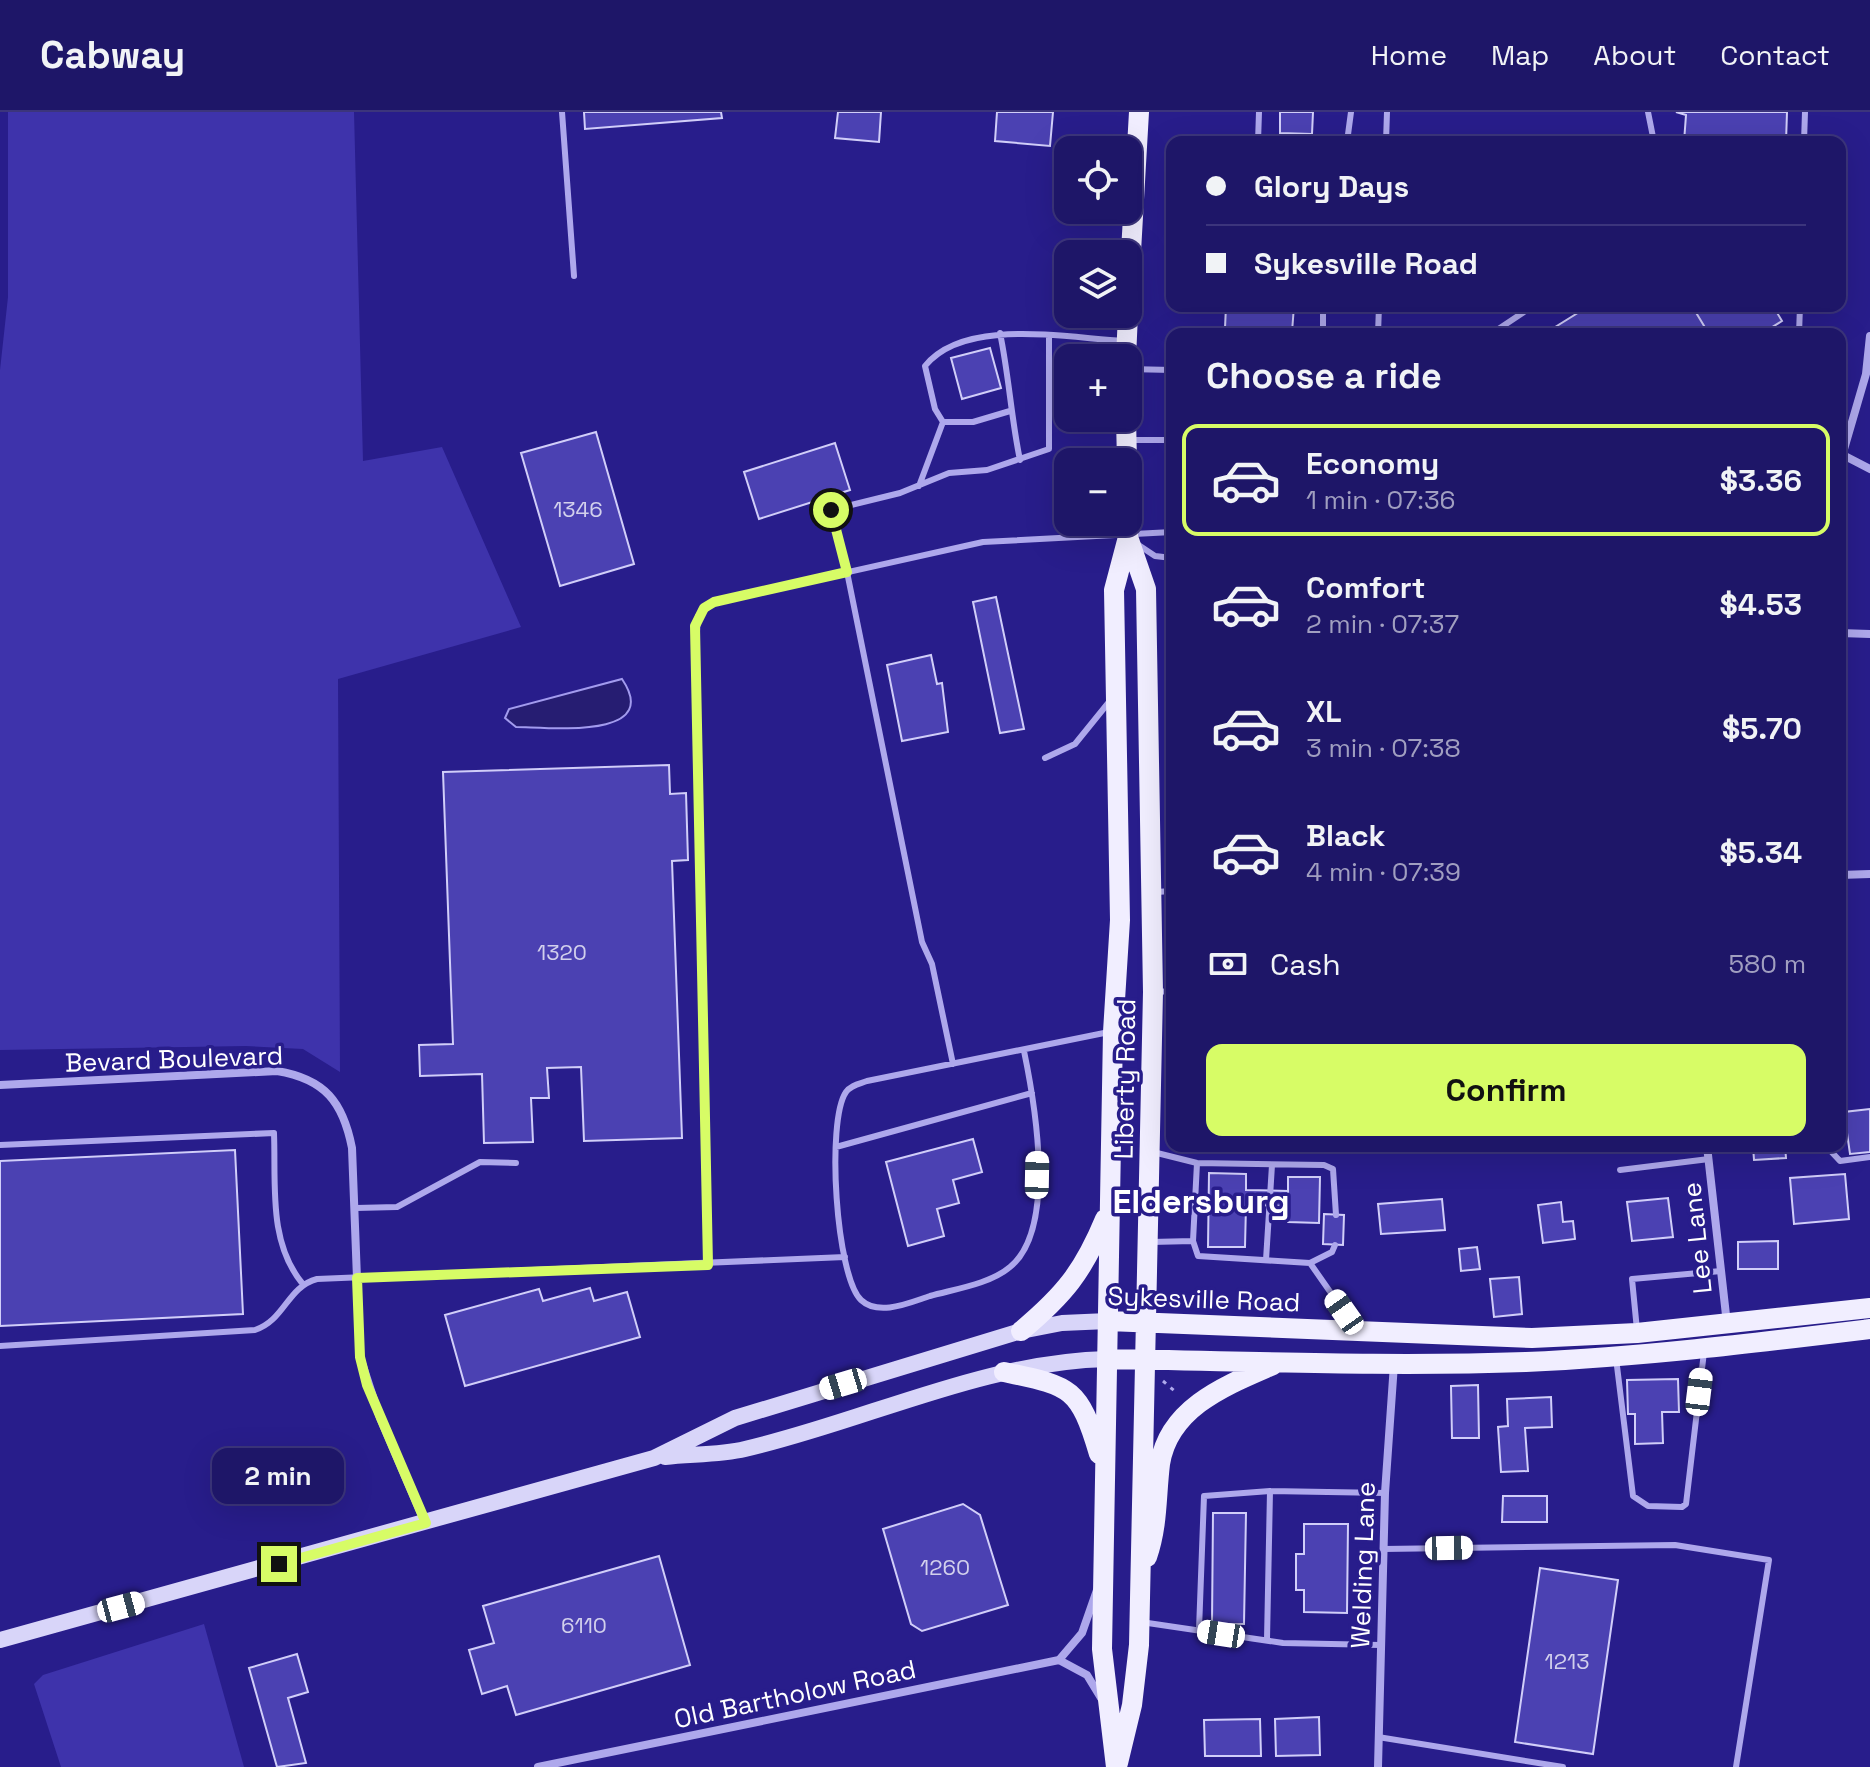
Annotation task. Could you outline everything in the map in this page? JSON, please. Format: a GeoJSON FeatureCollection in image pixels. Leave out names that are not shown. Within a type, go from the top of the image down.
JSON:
{"type":"FeatureCollection","features":[{"type":"Feature","properties":{"kind":"main road"},"geometry":{"type":"LineString","coordinates":[[1132,240],[1139,112]]}},
{"type":"Feature","properties":{"kind":"main road"},"geometry":{"type":"LineString","coordinates":[[1127,432],[1127,448]]}},
{"type":"Feature","properties":{"kind":"main road","name":"Liberty Road"},"geometry":{"type":"LineString","coordinates":[[1116,1767],[1106,1705],[1103,1574],[1113,1032],[1120,920],[1114,590],[1127,536]]}},
{"type":"Feature","properties":{"kind":"main road","name":"Liberty Road"},"geometry":{"type":"LineString","coordinates":[[1116,1767],[1132,1705],[1140,1622],[1149,1152],[1162,992],[1162,892],[1146,589],[1130,536]]}},
{"type":"Feature","properties":{"kind":"main road"},"geometry":{"type":"LineString","coordinates":[[1021,1331],[1058,1301],[1074,1281],[1088,1261],[1110,1208]]}},
{"type":"Feature","properties":{"kind":"main road","name":"Sykesville Road"},"geometry":{"type":"LineString","coordinates":[[0,1640],[654,1458],[747,1414],[1021,1331],[1062,1323],[1108,1321],[1532,1338],[1637,1333],[1870,1308]]}},
{"type":"Feature","properties":{"kind":"main road","name":"Sykesville Road"},"geometry":{"type":"LineString","coordinates":[[654,1458],[743,1450],[1004,1372],[1059,1360],[1394,1364],[1616,1357],[1870,1329]]}},
{"type":"Feature","properties":{"kind":"main road"},"geometry":{"type":"LineString","coordinates":[[1141,1572],[1156,1530],[1161,1461],[1180,1421],[1214,1391],[1279,1362]]}},
{"type":"Feature","properties":{"kind":"main road"},"geometry":{"type":"LineString","coordinates":[[1004,1372],[1059,1385],[1072,1392],[1091,1424],[1105,1473]]}},
{"type":"Feature","properties":{"kind":"street"},"geometry":{"type":"LineString","coordinates":[[1846,440],[1866,374],[1870,336]]}},
{"type":"Feature","properties":{"kind":"street"},"geometry":{"type":"LineString","coordinates":[[1846,459],[1870,469]]}},
{"type":"Feature","properties":{"kind":"street"},"geometry":{"type":"LineString","coordinates":[[1846,633],[1870,634]]}},
{"type":"Feature","properties":{"kind":"street"},"geometry":{"type":"LineString","coordinates":[[1846,875],[1870,874]]}},
{"type":"Feature","properties":{"kind":"street","name":"Bevard Boulevard"},"geometry":{"type":"LineString","coordinates":[[0,1085],[245,1071],[296,1074],[314,1081],[327,1092],[347,1125],[356,1208],[360,1357],[367,1385],[426,1523]]}},
{"type":"Feature","properties":{"kind":"street","name":"Lee Lane"},"geometry":{"type":"LineString","coordinates":[[1708,1152],[1727,1325]]}},
{"type":"Feature","properties":{"kind":"street","name":"Welding Lane"},"geometry":{"type":"LineString","coordinates":[[1378,1767],[1382,1549],[1394,1364]]}},
{"type":"Feature","properties":{"kind":"street"},"geometry":{"type":"LineString","coordinates":[[1103,1574],[1082,1633],[1059,1660],[1087,1675],[1106,1705]]}},
{"type":"Feature","properties":{"kind":"street","name":"Old Bartholow Road"},"geometry":{"type":"LineString","coordinates":[[538,1767],[1059,1660]]}},
{"type":"Feature","properties":{"kind":"lane"},"geometry":{"type":"LineString","coordinates":[[562,112],[574,276]]}},
{"type":"Feature","properties":{"kind":"lane"},"geometry":{"type":"LineString","coordinates":[[1258,136],[1259,112]]}},
{"type":"Feature","properties":{"kind":"lane"},"geometry":{"type":"LineString","coordinates":[[1348,136],[1351,112]]}},
{"type":"Feature","properties":{"kind":"lane"},"geometry":{"type":"LineString","coordinates":[[1386,136],[1387,112]]}},
{"type":"Feature","properties":{"kind":"lane"},"geometry":{"type":"LineString","coordinates":[[1648,112],[1653,136]]}},
{"type":"Feature","properties":{"kind":"lane"},"geometry":{"type":"LineString","coordinates":[[1804,136],[1805,112]]}},
{"type":"Feature","properties":{"kind":"lane"},"geometry":{"type":"LineString","coordinates":[[1500,328],[1524,312]]}},
{"type":"Feature","properties":{"kind":"lane"},"geometry":{"type":"LineString","coordinates":[[943,422],[935,409],[925,366],[946,348],[1000,333],[1094,344]]}},
{"type":"Feature","properties":{"kind":"lane"},"geometry":{"type":"LineString","coordinates":[[1000,333],[1012,388],[1010,411],[1020,460]]}},
{"type":"Feature","properties":{"kind":"lane"},"geometry":{"type":"LineString","coordinates":[[953,1064],[932,964],[922,942],[847,572],[831,510],[919,487],[949,473],[987,470],[1049,449],[1049,337]]}},
{"type":"Feature","properties":{"kind":"lane"},"geometry":{"type":"LineString","coordinates":[[1142,369],[1166,370]]}},
{"type":"Feature","properties":{"kind":"lane"},"geometry":{"type":"LineString","coordinates":[[943,422],[973,422],[1010,411]]}},
{"type":"Feature","properties":{"kind":"lane"},"geometry":{"type":"LineString","coordinates":[[919,487],[943,422]]}},
{"type":"Feature","properties":{"kind":"lane"},"geometry":{"type":"LineString","coordinates":[[1127,440],[1166,440]]}},
{"type":"Feature","properties":{"kind":"lane"},"geometry":{"type":"LineString","coordinates":[[1142,531],[1166,532]]}},
{"type":"Feature","properties":{"kind":"lane"},"geometry":{"type":"LineString","coordinates":[[708,1265],[695,626],[704,608],[714,602],[1006,539],[1054,535]]}},
{"type":"Feature","properties":{"kind":"lane"},"geometry":{"type":"LineString","coordinates":[[1134,536],[1155,556],[1166,557]]}},
{"type":"Feature","properties":{"kind":"lane"},"geometry":{"type":"LineString","coordinates":[[1045,758],[1075,744],[1116,692]]}},
{"type":"Feature","properties":{"kind":"lane"},"geometry":{"type":"LineString","coordinates":[[1024,1051],[1038,1121],[1035,1225],[1024,1253],[1009,1269],[977,1282],[881,1308],[860,1299],[845,1257],[834,1180],[840,1106],[854,1085],[1113,1032]]}},
{"type":"Feature","properties":{"kind":"lane"},"geometry":{"type":"LineString","coordinates":[[836,1147],[1032,1093]]}},
{"type":"Feature","properties":{"kind":"lane"},"geometry":{"type":"LineString","coordinates":[[0,1145],[274,1133],[279,1241],[290,1268],[302,1283]]}},
{"type":"Feature","properties":{"kind":"lane"},"geometry":{"type":"LineString","coordinates":[[1149,1152],[1197,1163],[1324,1165],[1333,1169],[1336,1215]]}},
{"type":"Feature","properties":{"kind":"lane"},"geometry":{"type":"LineString","coordinates":[[1832,1152],[1840,1161],[1870,1157]]}},
{"type":"Feature","properties":{"kind":"lane"},"geometry":{"type":"LineString","coordinates":[[1620,1170],[1709,1159]]}},
{"type":"Feature","properties":{"kind":"lane"},"geometry":{"type":"LineString","coordinates":[[356,1208],[397,1207],[480,1162],[516,1163]]}},
{"type":"Feature","properties":{"kind":"lane"},"geometry":{"type":"LineString","coordinates":[[1197,1163],[1193,1241],[1198,1256],[1310,1263],[1332,1252],[1335,1245]]}},
{"type":"Feature","properties":{"kind":"lane"},"geometry":{"type":"LineString","coordinates":[[1266,1260],[1272,1165]]}},
{"type":"Feature","properties":{"kind":"lane"},"geometry":{"type":"LineString","coordinates":[[1147,1242],[1193,1241]]}},
{"type":"Feature","properties":{"kind":"lane"},"geometry":{"type":"LineString","coordinates":[[0,1346],[255,1330],[276,1319],[302,1283],[317,1279],[845,1257]]}},
{"type":"Feature","properties":{"kind":"lane"},"geometry":{"type":"LineString","coordinates":[[1310,1263],[1357,1330]]}},
{"type":"Feature","properties":{"kind":"lane"},"geometry":{"type":"LineString","coordinates":[[1637,1333],[1632,1279],[1721,1271]]}},
{"type":"Feature","properties":{"kind":"lane"},"geometry":{"type":"LineString","coordinates":[[1616,1357],[1633,1496],[1648,1506],[1682,1507],[1686,1504],[1704,1349]]}},
{"type":"Feature","properties":{"kind":"lane"},"geometry":{"type":"LineString","coordinates":[[1199,1630],[1204,1496],[1270,1491],[1385,1493]]}},
{"type":"Feature","properties":{"kind":"lane"},"geometry":{"type":"LineString","coordinates":[[1267,1640],[1270,1491]]}},
{"type":"Feature","properties":{"kind":"lane"},"geometry":{"type":"LineString","coordinates":[[1382,1549],[1675,1545],[1769,1560],[1736,1767]]}},
{"type":"Feature","properties":{"kind":"lane"},"geometry":{"type":"LineString","coordinates":[[1140,1622],[1267,1640],[1380,1645]]}},
{"type":"Feature","properties":{"kind":"lane"},"geometry":{"type":"LineString","coordinates":[[1378,1737],[1563,1767]]}},
{"type":"Feature","properties":{"kind":"path"},"geometry":{"type":"LineString","coordinates":[[1163,1381],[1187,1402]]}},
{"type":"Feature","properties":{"kind":"shaded area"},"geometry":{"type":"Polygon","coordinates":[[[8,112],[354,112],[363,461],[442,447],[521,627],[338,679],[340,1072],[303,1049],[246,1046],[0,1050],[0,370],[8,297],[8,112]]]}},
{"type":"Feature","properties":{"kind":"shaded area"},"geometry":{"type":"Polygon","coordinates":[[[622,679],[631,699],[627,713],[615,721],[596,726],[551,728],[516,727],[505,718],[509,709],[622,679]]]}},
{"type":"Feature","properties":{"kind":"shaded area"},"geometry":{"type":"Polygon","coordinates":[[[204,1624],[244,1767],[61,1767],[34,1684],[43,1675],[204,1624]]]}},
{"type":"Feature","properties":{"kind":"building"},"geometry":{"type":"Polygon","coordinates":[[[584,112],[721,112],[722,118],[585,129],[584,112]]]}},
{"type":"Feature","properties":{"kind":"building"},"geometry":{"type":"Polygon","coordinates":[[[838,112],[881,112],[879,142],[835,138],[838,112]]]}},
{"type":"Feature","properties":{"kind":"building"},"geometry":{"type":"Polygon","coordinates":[[[997,112],[1053,112],[1050,146],[995,141],[997,112]]]}},
{"type":"Feature","properties":{"kind":"building"},"geometry":{"type":"Polygon","coordinates":[[[1280,112],[1313,112],[1312,134],[1280,133],[1280,112]]]}},
{"type":"Feature","properties":{"kind":"building"},"geometry":{"type":"Polygon","coordinates":[[[1676,112],[1787,112],[1786,136],[1684,136],[1686,115],[1676,112]]]}},
{"type":"Feature","properties":{"kind":"building"},"geometry":{"type":"Polygon","coordinates":[[[1226,312],[1294,312],[1292,328],[1225,328],[1226,312]]]}},
{"type":"Feature","properties":{"kind":"building"},"geometry":{"type":"Polygon","coordinates":[[[1579,312],[1696,312],[1705,328],[1554,328],[1579,312]]]}},
{"type":"Feature","properties":{"kind":"building"},"geometry":{"type":"Polygon","coordinates":[[[1696,312],[1777,312],[1782,321],[1771,328],[1705,328],[1696,312]]]}},
{"type":"Feature","properties":{"kind":"building"},"geometry":{"type":"Polygon","coordinates":[[[990,348],[1001,388],[962,399],[951,358],[990,348]]]}},
{"type":"Feature","properties":{"kind":"building"},"geometry":{"type":"Polygon","coordinates":[[[596,432],[634,564],[560,586],[521,453],[596,432]]]}},
{"type":"Feature","properties":{"kind":"building"},"geometry":{"type":"Polygon","coordinates":[[[835,443],[850,490],[759,519],[744,472],[835,443]]]}},
{"type":"Feature","properties":{"kind":"building"},"geometry":{"type":"Polygon","coordinates":[[[996,597],[1024,729],[1000,733],[973,602],[996,597]]]}},
{"type":"Feature","properties":{"kind":"building"},"geometry":{"type":"Polygon","coordinates":[[[931,655],[937,684],[942,683],[948,732],[902,741],[887,665],[931,655]]]}},
{"type":"Feature","properties":{"kind":"building"},"geometry":{"type":"Polygon","coordinates":[[[669,765],[670,794],[686,793],[688,860],[672,861],[682,1138],[584,1141],[581,1067],[547,1068],[549,1098],[531,1098],[533,1142],[484,1143],[482,1074],[420,1076],[419,1045],[453,1044],[443,772],[669,765]]]}},
{"type":"Feature","properties":{"kind":"building"},"geometry":{"type":"Polygon","coordinates":[[[1870,1109],[1870,1152],[1850,1154],[1846,1112],[1870,1109]]]}},
{"type":"Feature","properties":{"kind":"building"},"geometry":{"type":"Polygon","coordinates":[[[973,1139],[982,1172],[953,1180],[959,1203],[937,1209],[944,1236],[908,1246],[886,1162],[973,1139]]]}},
{"type":"Feature","properties":{"kind":"building"},"geometry":{"type":"Polygon","coordinates":[[[235,1150],[243,1314],[0,1326],[0,1161],[235,1150]]]}},
{"type":"Feature","properties":{"kind":"building"},"geometry":{"type":"Polygon","coordinates":[[[1753,1152],[1786,1152],[1786,1158],[1754,1160],[1753,1152]]]}},
{"type":"Feature","properties":{"kind":"building"},"geometry":{"type":"Polygon","coordinates":[[[1209,1173],[1246,1174],[1246,1190],[1288,1191],[1288,1206],[1246,1205],[1245,1247],[1208,1247],[1209,1173]]]}},
{"type":"Feature","properties":{"kind":"building"},"geometry":{"type":"Polygon","coordinates":[[[1845,1174],[1849,1219],[1794,1224],[1790,1178],[1845,1174]]]}},
{"type":"Feature","properties":{"kind":"building"},"geometry":{"type":"Polygon","coordinates":[[[1288,1177],[1320,1177],[1319,1223],[1288,1222],[1288,1177]]]}},
{"type":"Feature","properties":{"kind":"building"},"geometry":{"type":"Polygon","coordinates":[[[1668,1198],[1673,1237],[1632,1241],[1627,1202],[1668,1198]]]}},
{"type":"Feature","properties":{"kind":"building"},"geometry":{"type":"Polygon","coordinates":[[[1442,1199],[1445,1230],[1381,1234],[1378,1204],[1442,1199]]]}},
{"type":"Feature","properties":{"kind":"building"},"geometry":{"type":"Polygon","coordinates":[[[1561,1202],[1563,1222],[1573,1221],[1575,1239],[1543,1243],[1538,1205],[1561,1202]]]}},
{"type":"Feature","properties":{"kind":"building"},"geometry":{"type":"Polygon","coordinates":[[[1324,1214],[1344,1215],[1343,1245],[1323,1244],[1324,1214]]]}},
{"type":"Feature","properties":{"kind":"building"},"geometry":{"type":"Polygon","coordinates":[[[1778,1241],[1778,1269],[1738,1269],[1738,1242],[1778,1241]]]}},
{"type":"Feature","properties":{"kind":"building"},"geometry":{"type":"Polygon","coordinates":[[[1477,1247],[1480,1269],[1461,1271],[1459,1249],[1477,1247]]]}},
{"type":"Feature","properties":{"kind":"building"},"geometry":{"type":"Polygon","coordinates":[[[1519,1277],[1522,1314],[1494,1317],[1490,1279],[1519,1277]]]}},
{"type":"Feature","properties":{"kind":"building"},"geometry":{"type":"Polygon","coordinates":[[[590,1288],[594,1301],[627,1292],[640,1337],[465,1386],[445,1315],[539,1289],[543,1301],[590,1288]]]}},
{"type":"Feature","properties":{"kind":"building"},"geometry":{"type":"Polygon","coordinates":[[[1678,1379],[1679,1412],[1662,1412],[1663,1443],[1635,1444],[1635,1414],[1628,1414],[1627,1380],[1678,1379]]]}},
{"type":"Feature","properties":{"kind":"building"},"geometry":{"type":"Polygon","coordinates":[[[1478,1385],[1479,1438],[1452,1438],[1451,1386],[1478,1385]]]}},
{"type":"Feature","properties":{"kind":"building"},"geometry":{"type":"Polygon","coordinates":[[[1551,1397],[1552,1427],[1525,1428],[1528,1471],[1501,1472],[1498,1427],[1508,1426],[1507,1399],[1551,1397]]]}},
{"type":"Feature","properties":{"kind":"building"},"geometry":{"type":"Polygon","coordinates":[[[1503,1496],[1547,1496],[1547,1522],[1502,1522],[1503,1496]]]}},
{"type":"Feature","properties":{"kind":"building"},"geometry":{"type":"Polygon","coordinates":[[[963,1504],[980,1515],[1008,1605],[922,1631],[911,1624],[883,1529],[963,1504]]]}},
{"type":"Feature","properties":{"kind":"building"},"geometry":{"type":"Polygon","coordinates":[[[1213,1513],[1246,1513],[1244,1624],[1212,1624],[1213,1513]]]}},
{"type":"Feature","properties":{"kind":"building"},"geometry":{"type":"Polygon","coordinates":[[[1304,1524],[1348,1524],[1347,1613],[1304,1612],[1304,1590],[1296,1590],[1296,1554],[1304,1554],[1304,1524]]]}},
{"type":"Feature","properties":{"kind":"building"},"geometry":{"type":"Polygon","coordinates":[[[659,1556],[690,1665],[516,1715],[507,1686],[482,1694],[469,1650],[494,1643],[483,1606],[659,1556]]]}},
{"type":"Feature","properties":{"kind":"building"},"geometry":{"type":"Polygon","coordinates":[[[1540,1568],[1618,1580],[1593,1754],[1515,1742],[1540,1568]]]}},
{"type":"Feature","properties":{"kind":"building"},"geometry":{"type":"Polygon","coordinates":[[[297,1654],[308,1692],[288,1698],[306,1763],[277,1767],[249,1668],[297,1654]]]}},
{"type":"Feature","properties":{"kind":"building"},"geometry":{"type":"Polygon","coordinates":[[[1319,1717],[1320,1755],[1276,1756],[1275,1719],[1319,1717]]]}},
{"type":"Feature","properties":{"kind":"building"},"geometry":{"type":"Polygon","coordinates":[[[1260,1719],[1261,1756],[1205,1756],[1204,1720],[1260,1719]]]}},
{"type":"Feature","properties":{"kind":"district","name":"Eldersburg"},"geometry":{"type":"Point","coordinates":[1201,1201]}},
{"type":"Feature","properties":{"kind":"route"},"geometry":{"type":"LineString","coordinates":[[279,1564],[426,1523],[367,1385],[357,1327],[357,1278],[708,1265],[695,626],[704,608],[714,602],[847,572],[831,510]]}}]}
